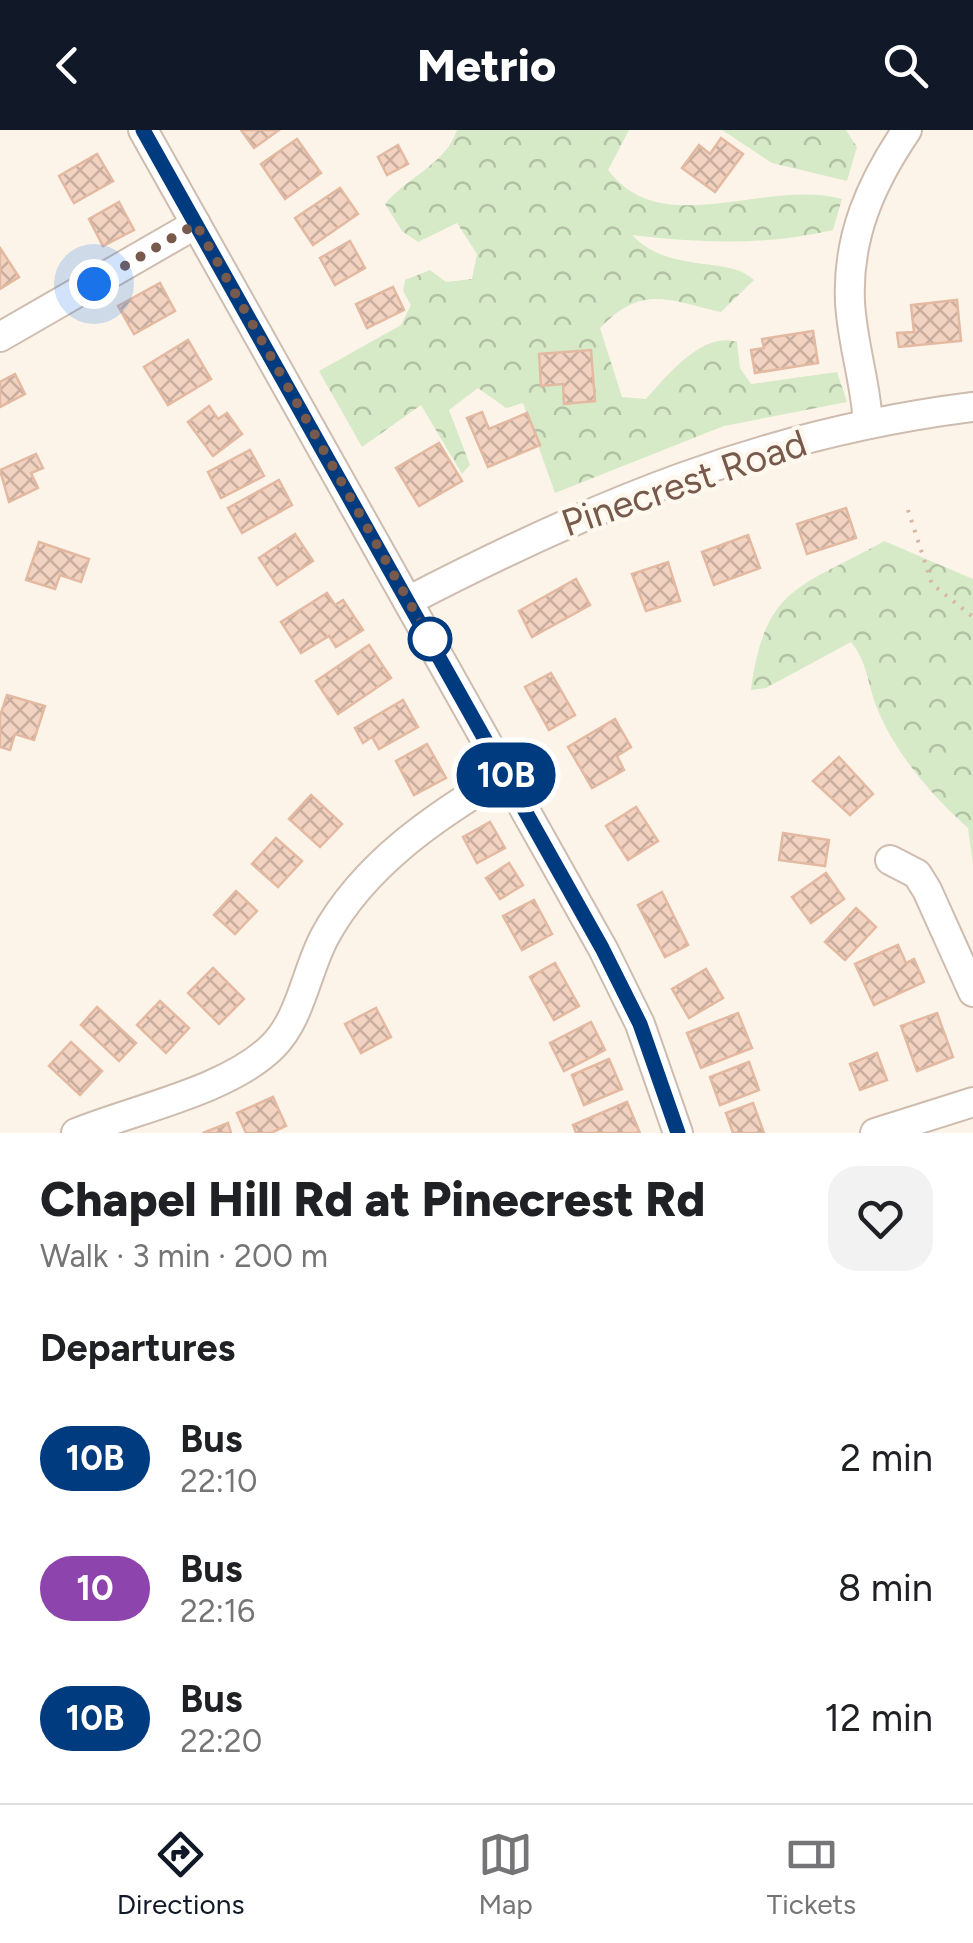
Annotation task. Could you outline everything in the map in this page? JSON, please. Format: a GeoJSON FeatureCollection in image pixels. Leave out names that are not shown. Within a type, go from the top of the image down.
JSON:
{"type":"FeatureCollection","features":[{"type":"Feature","properties":{"kind":"street"},"geometry":{"type":"LineString","coordinates":[[143,130],[506,774],[640,1024],[678,1133]]}},
{"type":"Feature","properties":{"kind":"street"},"geometry":{"type":"LineString","coordinates":[[868,424],[850,304],[851,264],[871,189],[907,130]]}},
{"type":"Feature","properties":{"kind":"street"},"geometry":{"type":"LineString","coordinates":[[0,337],[196,224]]}},
{"type":"Feature","properties":{"kind":"street","name":"Pinecrest Road"},"geometry":{"type":"LineString","coordinates":[[408,601],[519,544],[658,484],[761,449],[868,424],[973,407]]}},
{"type":"Feature","properties":{"kind":"street"},"geometry":{"type":"LineString","coordinates":[[76,1133],[200,1087],[270,1050],[282,1036],[324,936],[345,904],[415,835],[506,774]]}},
{"type":"Feature","properties":{"kind":"street"},"geometry":{"type":"LineString","coordinates":[[890,860],[917,874],[973,992]]}},
{"type":"Feature","properties":{"kind":"street"},"geometry":{"type":"LineString","coordinates":[[875,1133],[973,1102]]}},
{"type":"Feature","properties":{"kind":"path"},"geometry":{"type":"LineString","coordinates":[[908,510],[932,584],[956,599],[973,617]]}},
{"type":"Feature","properties":{"kind":"green space"},"geometry":{"type":"Polygon","coordinates":[[[457,130],[629,130],[608,170],[630,191],[656,202],[716,204],[812,195],[842,199],[833,230],[808,235],[733,242],[632,235],[664,255],[730,268],[754,280],[721,312],[670,300],[643,300],[615,314],[600,328],[622,397],[646,399],[686,358],[724,340],[737,342],[740,368],[751,384],[837,372],[847,402],[724,426],[555,493],[523,403],[506,408],[478,388],[449,410],[470,465],[462,474],[421,405],[362,447],[319,371],[401,325],[411,305],[403,291],[405,280],[430,270],[446,282],[472,279],[477,254],[457,223],[418,242],[402,231],[385,204],[444,152],[457,130]]]}},
{"type":"Feature","properties":{"kind":"green space"},"geometry":{"type":"Polygon","coordinates":[[[722,130],[846,130],[857,147],[847,181],[772,163],[722,130]]]}},
{"type":"Feature","properties":{"kind":"green space"},"geometry":{"type":"Polygon","coordinates":[[[884,541],[973,579],[973,864],[968,828],[904,757],[877,708],[861,658],[851,642],[766,688],[751,690],[766,629],[792,593],[884,541]]]}},
{"type":"Feature","properties":{"kind":"building"},"geometry":{"type":"Polygon","coordinates":[[[241,130],[279,130],[254,148],[241,130]]]}},
{"type":"Feature","properties":{"kind":"building"},"geometry":{"type":"Polygon","coordinates":[[[721,138],[743,154],[715,192],[682,168],[699,145],[710,154],[721,138]]]}},
{"type":"Feature","properties":{"kind":"building"},"geometry":{"type":"Polygon","coordinates":[[[297,139],[321,173],[285,199],[261,164],[297,139]]]}},
{"type":"Feature","properties":{"kind":"building"},"geometry":{"type":"Polygon","coordinates":[[[398,145],[408,164],[387,175],[378,157],[398,145]]]}},
{"type":"Feature","properties":{"kind":"building"},"geometry":{"type":"Polygon","coordinates":[[[97,154],[113,181],[74,203],[59,176],[97,154]]]}},
{"type":"Feature","properties":{"kind":"building"},"geometry":{"type":"Polygon","coordinates":[[[340,188],[358,214],[313,245],[295,218],[340,188]]]}},
{"type":"Feature","properties":{"kind":"building"},"geometry":{"type":"Polygon","coordinates":[[[119,202],[134,230],[103,246],[89,219],[119,202]]]}},
{"type":"Feature","properties":{"kind":"building"},"geometry":{"type":"Polygon","coordinates":[[[350,241],[365,268],[335,285],[320,258],[350,241]]]}},
{"type":"Feature","properties":{"kind":"building"},"geometry":{"type":"Polygon","coordinates":[[[0,248],[19,277],[0,289],[0,248]]]}},
{"type":"Feature","properties":{"kind":"building"},"geometry":{"type":"Polygon","coordinates":[[[160,283],[175,311],[134,334],[118,306],[160,283]]]}},
{"type":"Feature","properties":{"kind":"building"},"geometry":{"type":"Polygon","coordinates":[[[393,287],[404,310],[367,328],[356,304],[393,287]]]}},
{"type":"Feature","properties":{"kind":"building"},"geometry":{"type":"Polygon","coordinates":[[[957,300],[961,341],[899,347],[897,333],[914,332],[911,305],[957,300]]]}},
{"type":"Feature","properties":{"kind":"building"},"geometry":{"type":"Polygon","coordinates":[[[813,331],[818,363],[755,373],[751,350],[764,348],[762,339],[813,331]]]}},
{"type":"Feature","properties":{"kind":"building"},"geometry":{"type":"Polygon","coordinates":[[[188,340],[211,379],[168,405],[144,367],[188,340]]]}},
{"type":"Feature","properties":{"kind":"building"},"geometry":{"type":"Polygon","coordinates":[[[591,350],[595,401],[564,404],[563,384],[541,386],[539,354],[591,350]]]}},
{"type":"Feature","properties":{"kind":"building"},"geometry":{"type":"Polygon","coordinates":[[[15,374],[25,394],[0,407],[0,382],[15,374]]]}},
{"type":"Feature","properties":{"kind":"building"},"geometry":{"type":"Polygon","coordinates":[[[209,406],[218,419],[227,413],[242,434],[213,456],[188,422],[209,406]]]}},
{"type":"Feature","properties":{"kind":"building"},"geometry":{"type":"Polygon","coordinates":[[[482,412],[489,429],[527,413],[540,445],[488,467],[467,418],[482,412]]]}},
{"type":"Feature","properties":{"kind":"building"},"geometry":{"type":"Polygon","coordinates":[[[439,443],[462,481],[419,506],[396,468],[439,443]]]}},
{"type":"Feature","properties":{"kind":"building"},"geometry":{"type":"Polygon","coordinates":[[[250,450],[264,476],[221,498],[208,472],[250,450]]]}},
{"type":"Feature","properties":{"kind":"building"},"geometry":{"type":"Polygon","coordinates":[[[36,454],[43,468],[31,473],[38,488],[9,502],[0,470],[36,454]]]}},
{"type":"Feature","properties":{"kind":"building"},"geometry":{"type":"Polygon","coordinates":[[[279,480],[292,505],[242,533],[228,508],[279,480]]]}},
{"type":"Feature","properties":{"kind":"building"},"geometry":{"type":"Polygon","coordinates":[[[846,508],[856,538],[807,554],[797,524],[846,508]]]}},
{"type":"Feature","properties":{"kind":"building"},"geometry":{"type":"Polygon","coordinates":[[[295,534],[313,561],[277,585],[259,558],[295,534]]]}},
{"type":"Feature","properties":{"kind":"building"},"geometry":{"type":"Polygon","coordinates":[[[748,535],[760,568],[714,585],[702,552],[748,535]]]}},
{"type":"Feature","properties":{"kind":"building"},"geometry":{"type":"Polygon","coordinates":[[[39,542],[89,559],[81,582],[60,575],[55,589],[26,580],[39,542]]]}},
{"type":"Feature","properties":{"kind":"building"},"geometry":{"type":"Polygon","coordinates":[[[668,562],[680,601],[646,611],[632,574],[668,562]]]}},
{"type":"Feature","properties":{"kind":"building"},"geometry":{"type":"Polygon","coordinates":[[[576,579],[590,605],[532,637],[519,611],[576,579]]]}},
{"type":"Feature","properties":{"kind":"building"},"geometry":{"type":"Polygon","coordinates":[[[327,593],[335,605],[343,600],[363,630],[336,647],[329,636],[301,653],[281,622],[327,593]]]}},
{"type":"Feature","properties":{"kind":"building"},"geometry":{"type":"Polygon","coordinates":[[[369,645],[391,678],[338,714],[316,681],[369,645]]]}},
{"type":"Feature","properties":{"kind":"building"},"geometry":{"type":"Polygon","coordinates":[[[551,673],[575,715],[549,730],[525,687],[551,673]]]}},
{"type":"Feature","properties":{"kind":"building"},"geometry":{"type":"Polygon","coordinates":[[[7,695],[45,706],[34,740],[15,734],[10,750],[0,747],[0,716],[7,695]]]}},
{"type":"Feature","properties":{"kind":"building"},"geometry":{"type":"Polygon","coordinates":[[[403,700],[418,727],[379,749],[372,737],[363,743],[355,728],[403,700]]]}},
{"type":"Feature","properties":{"kind":"building"},"geometry":{"type":"Polygon","coordinates":[[[615,719],[631,747],[617,756],[624,770],[592,788],[568,747],[615,719]]]}},
{"type":"Feature","properties":{"kind":"building"},"geometry":{"type":"Polygon","coordinates":[[[427,744],[446,778],[414,795],[396,761],[427,744]]]}},
{"type":"Feature","properties":{"kind":"building"},"geometry":{"type":"Polygon","coordinates":[[[839,757],[873,794],[850,815],[813,781],[839,757]]]}},
{"type":"Feature","properties":{"kind":"building"},"geometry":{"type":"Polygon","coordinates":[[[311,795],[342,824],[320,847],[289,819],[311,795]]]}},
{"type":"Feature","properties":{"kind":"building"},"geometry":{"type":"Polygon","coordinates":[[[636,807],[658,841],[628,860],[606,826],[636,807]]]}},
{"type":"Feature","properties":{"kind":"building"},"geometry":{"type":"Polygon","coordinates":[[[490,822],[505,848],[477,863],[463,837],[490,822]]]}},
{"type":"Feature","properties":{"kind":"building"},"geometry":{"type":"Polygon","coordinates":[[[783,833],[829,840],[825,866],[779,860],[783,833]]]}},
{"type":"Feature","properties":{"kind":"building"},"geometry":{"type":"Polygon","coordinates":[[[276,838],[302,861],[278,887],[252,864],[276,838]]]}},
{"type":"Feature","properties":{"kind":"building"},"geometry":{"type":"Polygon","coordinates":[[[509,863],[523,885],[500,899],[486,878],[509,863]]]}},
{"type":"Feature","properties":{"kind":"building"},"geometry":{"type":"Polygon","coordinates":[[[826,873],[844,899],[811,923],[792,897],[826,873]]]}},
{"type":"Feature","properties":{"kind":"building"},"geometry":{"type":"Polygon","coordinates":[[[236,891],[257,911],[235,934],[214,915],[236,891]]]}},
{"type":"Feature","properties":{"kind":"building"},"geometry":{"type":"Polygon","coordinates":[[[662,892],[688,945],[665,957],[638,905],[662,892]]]}},
{"type":"Feature","properties":{"kind":"building"},"geometry":{"type":"Polygon","coordinates":[[[534,900],[552,934],[522,950],[503,916],[534,900]]]}},
{"type":"Feature","properties":{"kind":"building"},"geometry":{"type":"Polygon","coordinates":[[[856,908],[876,927],[845,960],[825,942],[856,908]]]}},
{"type":"Feature","properties":{"kind":"building"},"geometry":{"type":"Polygon","coordinates":[[[898,945],[906,963],[914,959],[924,982],[874,1005],[855,964],[898,945]]]}},
{"type":"Feature","properties":{"kind":"building"},"geometry":{"type":"Polygon","coordinates":[[[555,963],[579,1006],[554,1020],[530,977],[555,963]]]}},
{"type":"Feature","properties":{"kind":"building"},"geometry":{"type":"Polygon","coordinates":[[[213,968],[244,999],[219,1024],[188,993],[213,968]]]}},
{"type":"Feature","properties":{"kind":"building"},"geometry":{"type":"Polygon","coordinates":[[[706,969],[723,998],[689,1018],[672,989],[706,969]]]}},
{"type":"Feature","properties":{"kind":"building"},"geometry":{"type":"Polygon","coordinates":[[[160,1001],[189,1028],[166,1053],[137,1025],[160,1001]]]}},
{"type":"Feature","properties":{"kind":"building"},"geometry":{"type":"Polygon","coordinates":[[[97,1007],[136,1043],[119,1061],[81,1025],[97,1007]]]}},
{"type":"Feature","properties":{"kind":"building"},"geometry":{"type":"Polygon","coordinates":[[[376,1008],[391,1037],[361,1053],[345,1024],[376,1008]]]}},
{"type":"Feature","properties":{"kind":"building"},"geometry":{"type":"Polygon","coordinates":[[[738,1013],[752,1048],[701,1068],[687,1033],[738,1013]]]}},
{"type":"Feature","properties":{"kind":"building"},"geometry":{"type":"Polygon","coordinates":[[[937,1013],[953,1057],[917,1071],[901,1026],[937,1013]]]}},
{"type":"Feature","properties":{"kind":"building"},"geometry":{"type":"Polygon","coordinates":[[[591,1022],[605,1050],[564,1071],[550,1043],[591,1022]]]}},
{"type":"Feature","properties":{"kind":"building"},"geometry":{"type":"Polygon","coordinates":[[[71,1042],[102,1071],[80,1095],[49,1066],[71,1042]]]}},
{"type":"Feature","properties":{"kind":"building"},"geometry":{"type":"Polygon","coordinates":[[[877,1053],[887,1080],[860,1090],[850,1064],[877,1053]]]}},
{"type":"Feature","properties":{"kind":"building"},"geometry":{"type":"Polygon","coordinates":[[[609,1059],[622,1089],[584,1105],[572,1075],[609,1059]]]}},
{"type":"Feature","properties":{"kind":"building"},"geometry":{"type":"Polygon","coordinates":[[[749,1062],[759,1090],[720,1105],[710,1077],[749,1062]]]}},
{"type":"Feature","properties":{"kind":"building"},"geometry":{"type":"Polygon","coordinates":[[[273,1097],[286,1126],[271,1133],[246,1133],[237,1113],[273,1097]]]}},
{"type":"Feature","properties":{"kind":"building"},"geometry":{"type":"Polygon","coordinates":[[[627,1102],[640,1133],[576,1133],[573,1125],[627,1102]]]}},
{"type":"Feature","properties":{"kind":"building"},"geometry":{"type":"Polygon","coordinates":[[[753,1103],[764,1133],[733,1133],[726,1113],[753,1103]]]}},
{"type":"Feature","properties":{"kind":"building"},"geometry":{"type":"Polygon","coordinates":[[[228,1123],[231,1133],[203,1133],[228,1123]]]}},
{"type":"Feature","properties":{"kind":"bus line","name":"10B"},"geometry":{"type":"LineString","coordinates":[[143,130],[602,948],[640,1024],[678,1133]]}},
{"type":"Feature","properties":{"kind":"route"},"geometry":{"type":"LineString","coordinates":[[94,284],[196,224],[430,639]]}}]}
